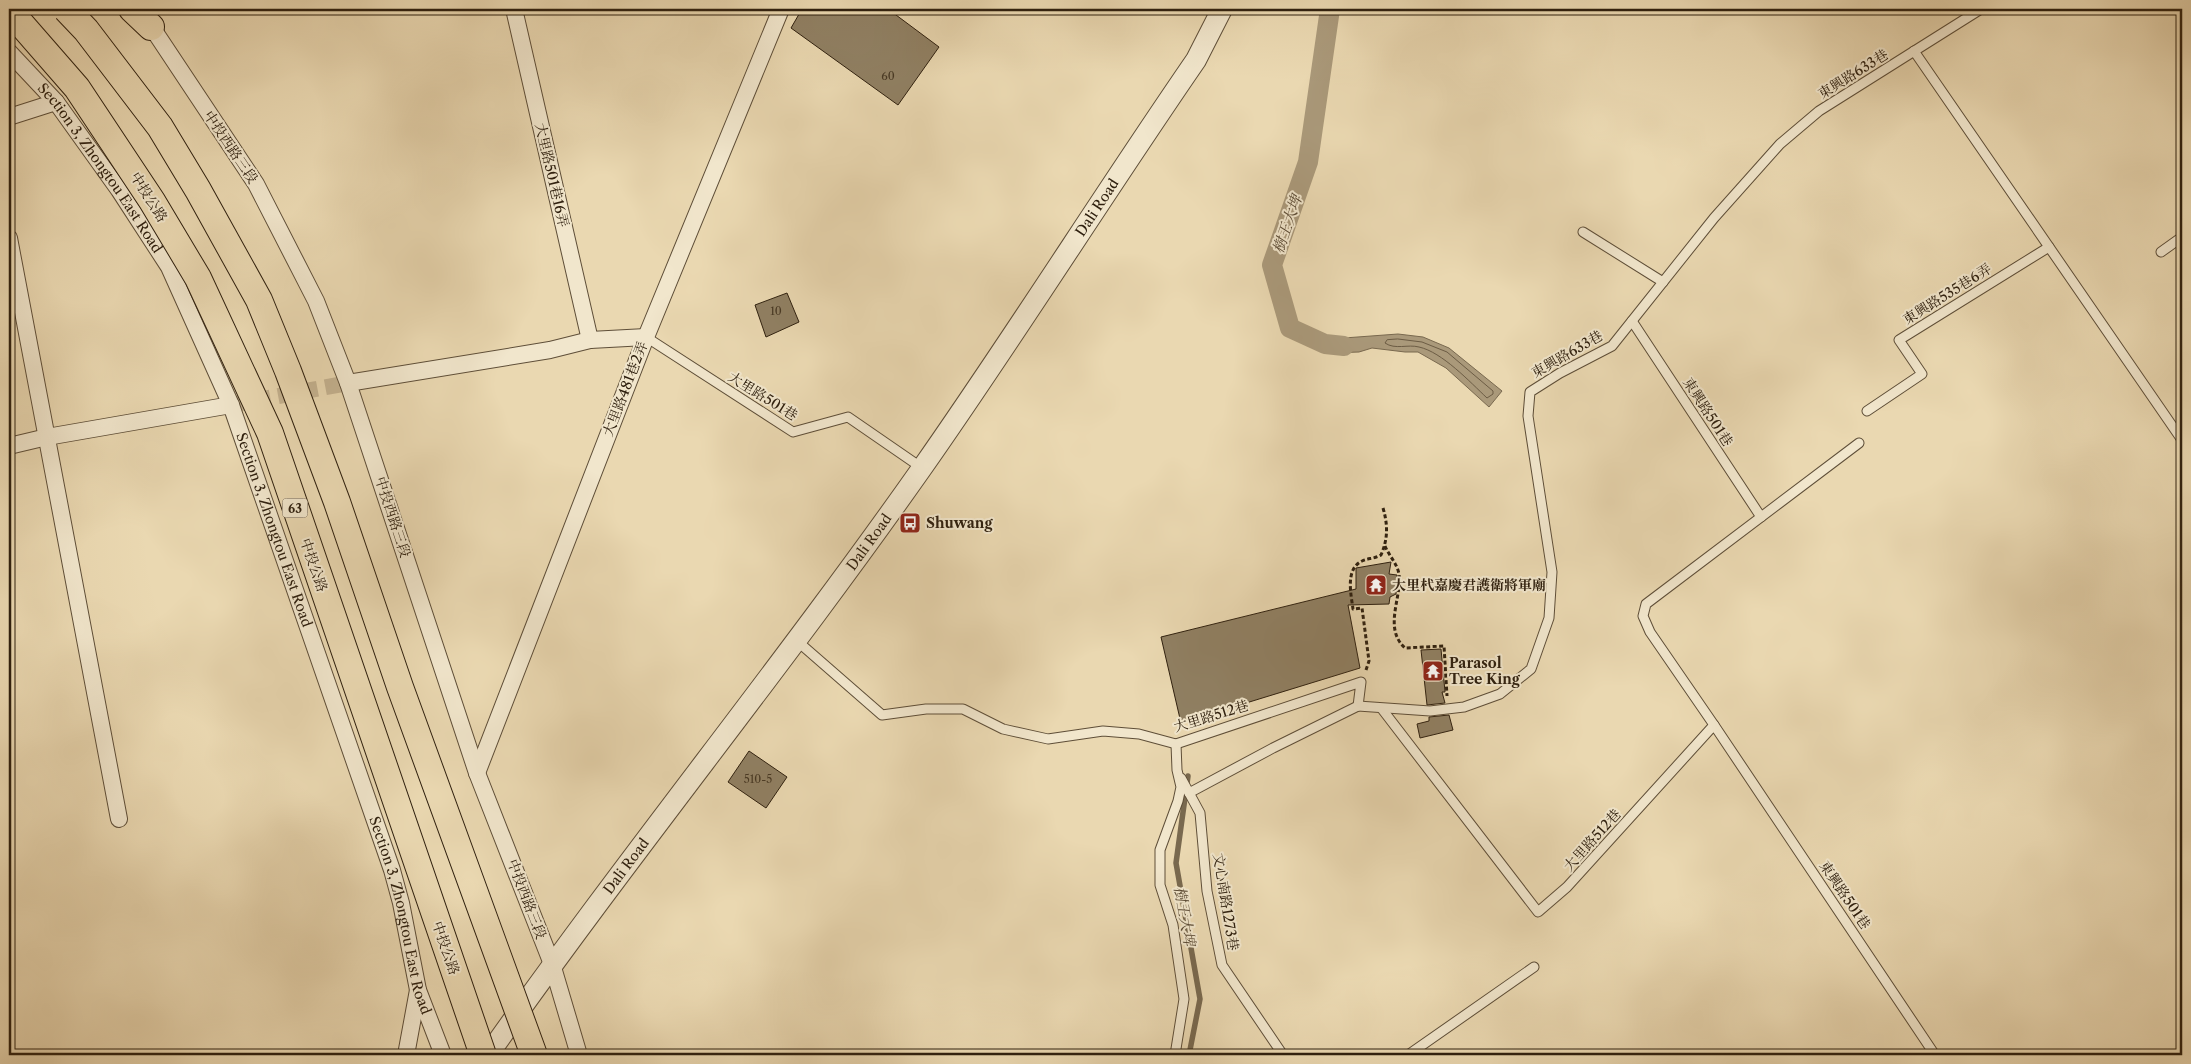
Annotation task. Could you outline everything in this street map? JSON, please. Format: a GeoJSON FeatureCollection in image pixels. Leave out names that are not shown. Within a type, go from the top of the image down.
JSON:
{"type":"FeatureCollection","features":[{"type":"Feature","properties":{"kind":"main road"},"geometry":{"type":"LineString","coordinates":[[66,9],[86,30],[160,127],[198,190],[259,300],[337,502],[400,687],[534,1055]]}},
{"type":"Feature","properties":{"kind":"main road"},"geometry":{"type":"LineString","coordinates":[[132,9],[146,18]]}},
{"type":"Feature","properties":{"kind":"main road","name":"中投公路"},"geometry":{"type":"LineString","coordinates":[[9,10],[77,88],[152,200],[198,278],[266,424],[483,1055]]}},
{"type":"Feature","properties":{"kind":"street","name":"大里路501巷16弄"},"geometry":{"type":"LineString","coordinates":[[514,9],[590,340]]}},
{"type":"Feature","properties":{"kind":"street","name":"大里路481巷2弄"},"geometry":{"type":"LineString","coordinates":[[477,773],[646,337],[781,9]]}},
{"type":"Feature","properties":{"kind":"street","name":"Dali Road"},"geometry":{"type":"LineString","coordinates":[[488,1055],[552,964],[796,640],[922,468],[1196,60],[1222,9]]}},
{"type":"Feature","properties":{"kind":"street","name":"中投西路三段"},"geometry":{"type":"LineString","coordinates":[[146,18],[256,184],[316,301],[348,383],[477,773],[552,964],[579,1055]]}},
{"type":"Feature","properties":{"kind":"street","name":"Section 3, Zhongtou East Road"},"geometry":{"type":"LineString","coordinates":[[9,52],[56,102],[119,190],[168,266],[231,405],[392,870],[418,990],[443,1055]]}},
{"type":"Feature","properties":{"kind":"street"},"geometry":{"type":"LineString","coordinates":[[9,117],[56,102]]}},
{"type":"Feature","properties":{"kind":"street"},"geometry":{"type":"LineString","coordinates":[[9,238],[119,819]]}},
{"type":"Feature","properties":{"kind":"street"},"geometry":{"type":"LineString","coordinates":[[348,383],[550,350],[590,340],[646,337]]}},
{"type":"Feature","properties":{"kind":"street"},"geometry":{"type":"LineString","coordinates":[[9,446],[47,437],[231,405]]}},
{"type":"Feature","properties":{"kind":"street"},"geometry":{"type":"LineString","coordinates":[[406,1055],[418,990]]}},
{"type":"Feature","properties":{"kind":"lane","name":"東興路633巷"},"geometry":{"type":"LineString","coordinates":[[1358,706],[1430,711],[1464,707],[1500,694],[1531,669],[1549,618],[1552,572],[1528,416],[1530,392],[1560,372],[1612,346],[1714,218],[1780,144],[1819,111],[1981,9]]}},
{"type":"Feature","properties":{"kind":"lane"},"geometry":{"type":"LineString","coordinates":[[1914,51],[2182,440]]}},
{"type":"Feature","properties":{"kind":"lane"},"geometry":{"type":"LineString","coordinates":[[1583,232],[1664,282]]}},
{"type":"Feature","properties":{"kind":"lane"},"geometry":{"type":"LineString","coordinates":[[2161,252],[2182,237]]}},
{"type":"Feature","properties":{"kind":"lane","name":"東興路535巷6弄"},"geometry":{"type":"LineString","coordinates":[[1867,411],[1922,374],[1899,340],[2049,247]]}},
{"type":"Feature","properties":{"kind":"lane","name":"東興路501巷"},"geometry":{"type":"LineString","coordinates":[[1632,321],[1761,517]]}},
{"type":"Feature","properties":{"kind":"lane","name":"大里路501巷"},"geometry":{"type":"LineString","coordinates":[[646,337],[793,432],[848,417],[922,468]]}},
{"type":"Feature","properties":{"kind":"lane"},"geometry":{"type":"LineString","coordinates":[[1714,725],[1650,632],[1643,616],[1646,604],[1858,443]]}},
{"type":"Feature","properties":{"kind":"lane","name":"大里路512巷"},"geometry":{"type":"LineString","coordinates":[[796,640],[882,715],[926,709],[963,709],[1002,729],[1048,739],[1103,731],[1139,734],[1176,744],[1362,682]]}},
{"type":"Feature","properties":{"kind":"lane"},"geometry":{"type":"LineString","coordinates":[[1189,793],[1273,748],[1358,706],[1362,682]]}},
{"type":"Feature","properties":{"kind":"lane","name":"大里路512巷"},"geometry":{"type":"LineString","coordinates":[[1382,709],[1538,912],[1567,888],[1714,725]]}},
{"type":"Feature","properties":{"kind":"lane","name":"東興路501巷"},"geometry":{"type":"LineString","coordinates":[[1714,725],[1935,1055]]}},
{"type":"Feature","properties":{"kind":"lane"},"geometry":{"type":"LineString","coordinates":[[1175,1055],[1184,999],[1173,925],[1160,885],[1160,850],[1178,801],[1181,787],[1176,744]]}},
{"type":"Feature","properties":{"kind":"lane","name":"文心南路1273巷"},"geometry":{"type":"LineString","coordinates":[[1178,771],[1200,814],[1207,891],[1222,965],[1283,1055]]}},
{"type":"Feature","properties":{"kind":"lane"},"geometry":{"type":"LineString","coordinates":[[1408,1055],[1534,967]]}},
{"type":"Feature","properties":{"kind":"path"},"geometry":{"type":"LineString","coordinates":[[1362,682],[1369,661],[1362,608],[1353,609],[1351,574],[1356,565],[1362,560],[1376,558],[1381,555],[1385,546],[1387,520],[1383,508]]}},
{"type":"Feature","properties":{"kind":"path"},"geometry":{"type":"LineString","coordinates":[[1385,546],[1397,566],[1399,574],[1400,588],[1396,600],[1394,624],[1397,641],[1405,648],[1444,646],[1448,687],[1446,709]]}},
{"type":"Feature","properties":{"kind":"water"},"geometry":{"type":"Polygon","coordinates":[[[1398,334],[1423,337],[1449,348],[1502,391],[1489,407],[1446,368],[1418,352],[1372,348],[1359,352],[1329,353],[1325,352],[1317,340],[1398,334]]]}},
{"type":"Feature","properties":{"kind":"building"},"geometry":{"type":"Polygon","coordinates":[[[802,9],[888,9],[939,47],[898,105],[791,28],[802,9]]]}},
{"type":"Feature","properties":{"kind":"building"},"geometry":{"type":"Polygon","coordinates":[[[787,293],[799,322],[766,337],[755,305],[787,293]]]}},
{"type":"Feature","properties":{"kind":"building"},"geometry":{"type":"Polygon","coordinates":[[[1391,562],[1389,574],[1397,575],[1396,594],[1390,597],[1389,604],[1348,605],[1360,668],[1181,723],[1161,637],[1356,589],[1356,568],[1391,562]]]}},
{"type":"Feature","properties":{"kind":"building","name":"Parasol Tree King"},"geometry":{"type":"Polygon","coordinates":[[[1441,649],[1445,692],[1442,692],[1445,703],[1427,705],[1421,650],[1441,649]]]}},
{"type":"Feature","properties":{"kind":"building"},"geometry":{"type":"Polygon","coordinates":[[[1449,715],[1453,730],[1420,738],[1417,724],[1429,721],[1429,717],[1449,715]]]}},
{"type":"Feature","properties":{"kind":"building"},"geometry":{"type":"Polygon","coordinates":[[[749,751],[787,777],[766,808],[728,782],[749,751]]]}},
{"type":"Feature","properties":{"kind":"waterway","name":"樹王大埤"},"geometry":{"type":"LineString","coordinates":[[1330,9],[1308,162],[1272,265],[1290,328],[1325,344],[1344,346]]}},
{"type":"Feature","properties":{"kind":"waterway","name":"樹王大埤"},"geometry":{"type":"LineString","coordinates":[[1188,776],[1176,863],[1200,999],[1189,1055]]}},
{"type":"Feature","properties":{"kind":"tunnel"},"geometry":{"type":"LineString","coordinates":[[231,405],[348,383]]}},
{"type":"Feature","properties":{"kind":"place","name":"Shuwang"},"geometry":{"type":"Point","coordinates":[910,523]}},
{"type":"Feature","properties":{"kind":"place","name":"大里杙嘉慶君護衛將軍廟"},"geometry":{"type":"Point","coordinates":[1376,585]}},
{"type":"Feature","properties":{"kind":"place","name":"Parasol Tree King"},"geometry":{"type":"Point","coordinates":[1433,671]}}]}
